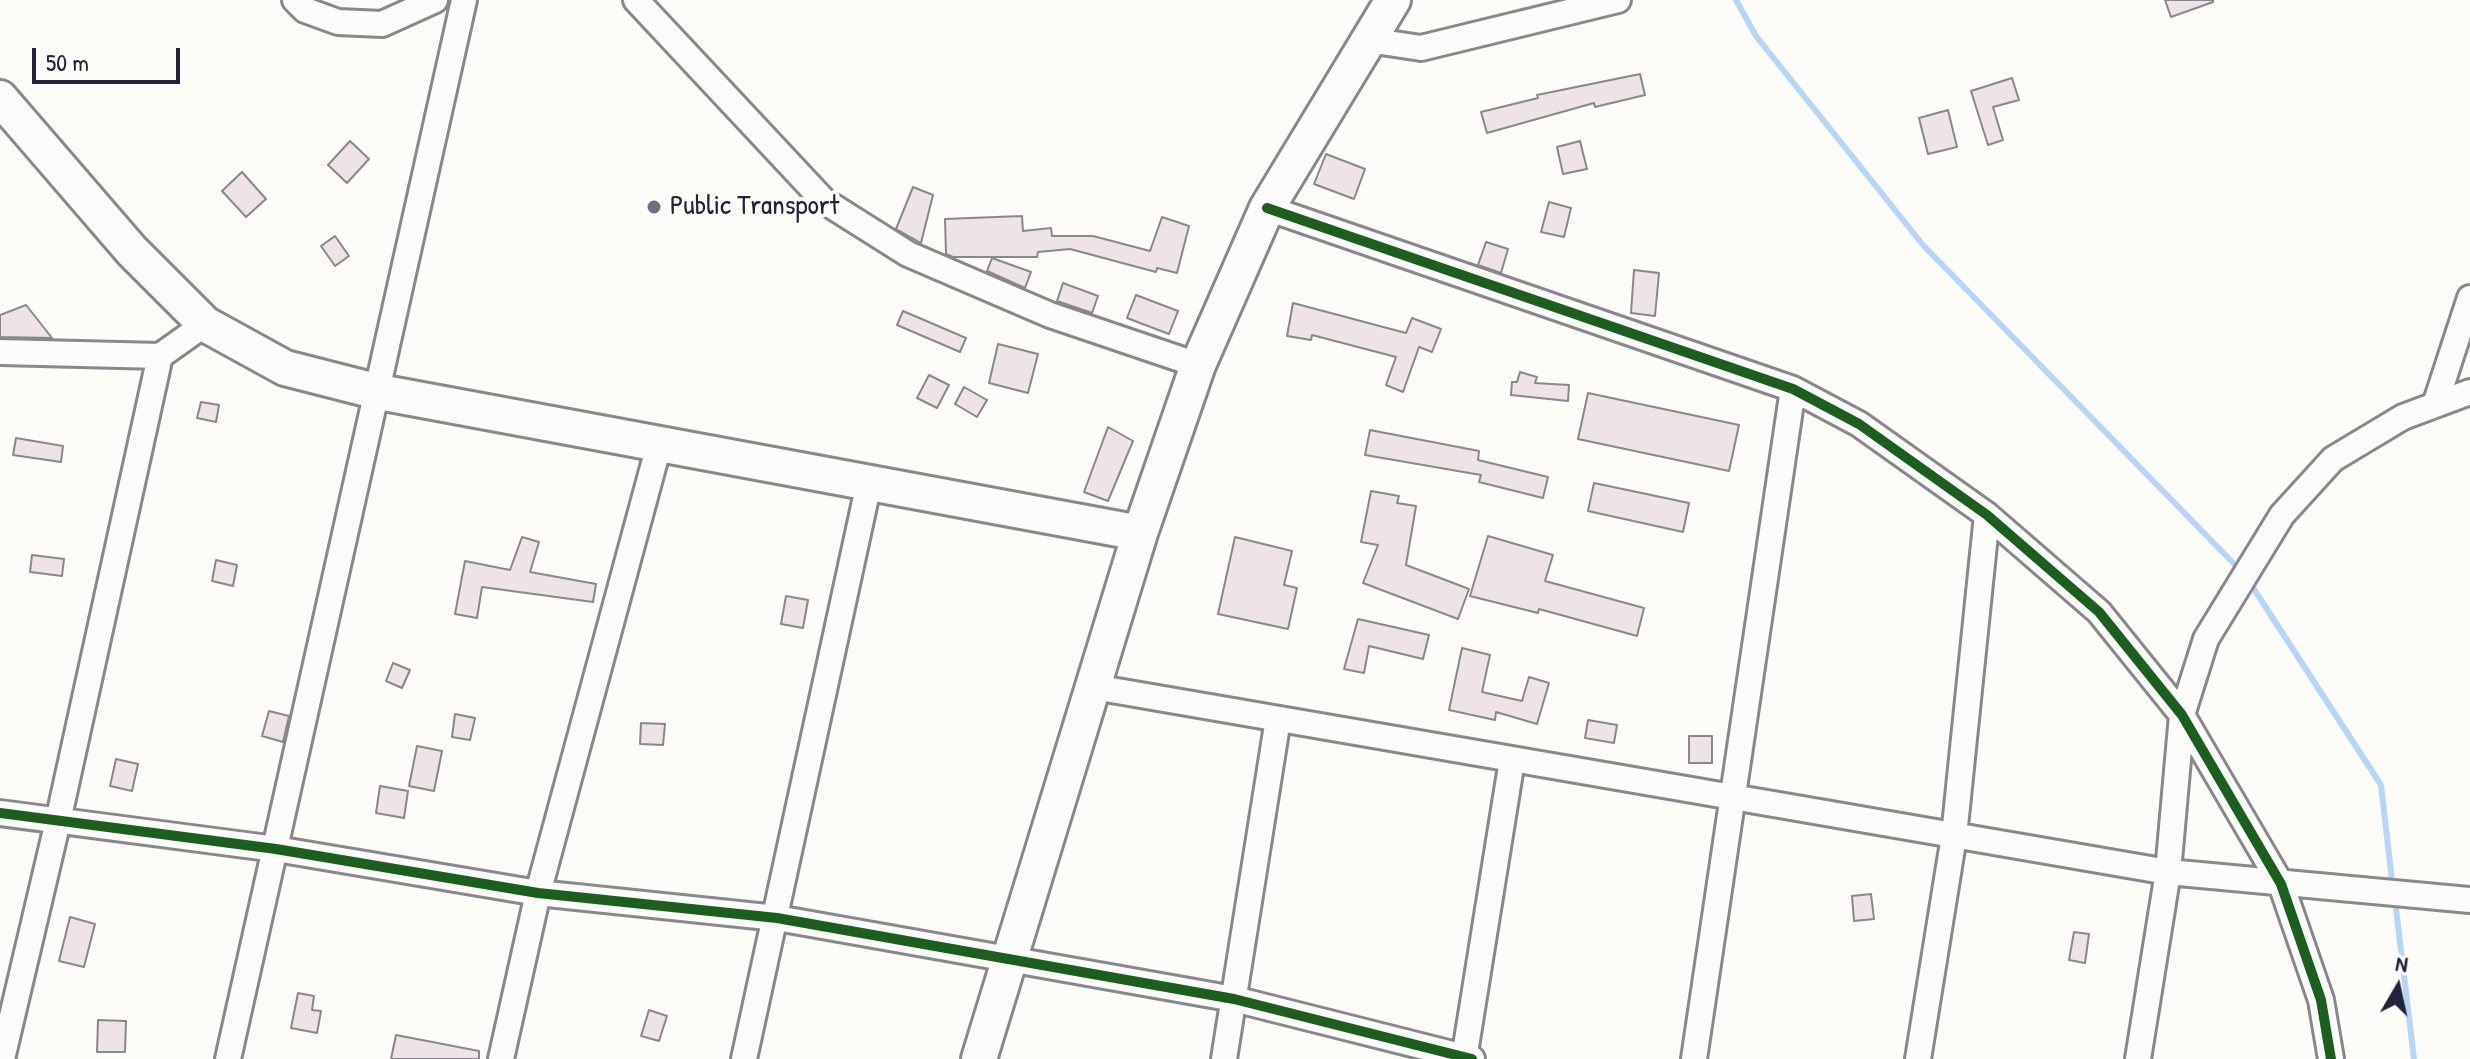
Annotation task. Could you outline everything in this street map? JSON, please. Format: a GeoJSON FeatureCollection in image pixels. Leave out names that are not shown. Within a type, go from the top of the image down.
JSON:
{"type":"FeatureCollection","features":[{"type":"Feature","properties":{"kind":"main road"},"geometry":{"type":"LineString","coordinates":[[979,1059],[1007,958],[1140,533],[1198,365],[1267,208],[1393,0]]}},
{"type":"Feature","properties":{"kind":"main road"},"geometry":{"type":"LineString","coordinates":[[0,98],[132,251],[205,324],[285,368],[379,392],[1140,533]]}},
{"type":"Feature","properties":{"kind":"street"},"geometry":{"type":"LineString","coordinates":[[295,0],[305,10],[338,22],[382,24],[435,0]]}},
{"type":"Feature","properties":{"kind":"street"},"geometry":{"type":"LineString","coordinates":[[228,1059],[464,0]]}},
{"type":"Feature","properties":{"kind":"street"},"geometry":{"type":"LineString","coordinates":[[636,0],[824,201],[908,254],[1050,315],[1198,365]]}},
{"type":"Feature","properties":{"kind":"street"},"geometry":{"type":"LineString","coordinates":[[1368,40],[1421,48],[1618,0]]}},
{"type":"Feature","properties":{"kind":"street"},"geometry":{"type":"LineString","coordinates":[[1267,208],[1793,389],[1859,424],[1987,515],[2099,612],[2182,715],[2281,884],[2321,1000],[2331,1059]]}},
{"type":"Feature","properties":{"kind":"street"},"geometry":{"type":"LineString","coordinates":[[2435,405],[2470,298]]}},
{"type":"Feature","properties":{"kind":"street"},"geometry":{"type":"LineString","coordinates":[[0,352],[160,356],[205,324]]}},
{"type":"Feature","properties":{"kind":"street"},"geometry":{"type":"LineString","coordinates":[[2,1059],[58,821],[160,356]]}},
{"type":"Feature","properties":{"kind":"street"},"geometry":{"type":"LineString","coordinates":[[1694,1059],[1735,798],[1793,389]]}},
{"type":"Feature","properties":{"kind":"street"},"geometry":{"type":"LineString","coordinates":[[2138,1059],[2168,872],[2182,715],[2191,678],[2206,639],[2282,515],[2333,459],[2403,417],[2470,392]]}},
{"type":"Feature","properties":{"kind":"street"},"geometry":{"type":"LineString","coordinates":[[501,1059],[538,893],[659,445]]}},
{"type":"Feature","properties":{"kind":"street"},"geometry":{"type":"LineString","coordinates":[[744,1059],[869,483]]}},
{"type":"Feature","properties":{"kind":"street"},"geometry":{"type":"LineString","coordinates":[[1918,1059],[1954,836],[1987,515]]}},
{"type":"Feature","properties":{"kind":"street"},"geometry":{"type":"LineString","coordinates":[[1094,687],[2168,872],[2470,900]]}},
{"type":"Feature","properties":{"kind":"street"},"geometry":{"type":"LineString","coordinates":[[1224,1059],[1278,719]]}},
{"type":"Feature","properties":{"kind":"street"},"geometry":{"type":"LineString","coordinates":[[1464,1058],[1512,760]]}},
{"type":"Feature","properties":{"kind":"street"},"geometry":{"type":"LineString","coordinates":[[0,813],[276,849],[538,893],[777,918],[1234,999],[1472,1059]]}},
{"type":"Feature","properties":{"kind":"building"},"geometry":{"type":"Polygon","coordinates":[[[2165,0],[2213,0],[2213,2],[2171,17],[2165,0]]]}},
{"type":"Feature","properties":{"kind":"building"},"geometry":{"type":"Polygon","coordinates":[[[1640,74],[1645,95],[1595,107],[1594,103],[1487,133],[1481,112],[1538,98],[1537,95],[1640,74]]]}},
{"type":"Feature","properties":{"kind":"building"},"geometry":{"type":"Polygon","coordinates":[[[2012,78],[2019,100],[1993,107],[2003,140],[1988,145],[1971,91],[2012,78]]]}},
{"type":"Feature","properties":{"kind":"building"},"geometry":{"type":"Polygon","coordinates":[[[1948,110],[1957,147],[1928,154],[1919,118],[1948,110]]]}},
{"type":"Feature","properties":{"kind":"building"},"geometry":{"type":"Polygon","coordinates":[[[350,141],[369,159],[347,183],[328,165],[350,141]]]}},
{"type":"Feature","properties":{"kind":"building"},"geometry":{"type":"Polygon","coordinates":[[[1580,141],[1587,169],[1563,174],[1557,147],[1580,141]]]}},
{"type":"Feature","properties":{"kind":"building"},"geometry":{"type":"Polygon","coordinates":[[[1326,154],[1365,169],[1354,199],[1314,184],[1326,154]]]}},
{"type":"Feature","properties":{"kind":"building"},"geometry":{"type":"Polygon","coordinates":[[[242,172],[266,199],[246,217],[222,191],[242,172]]]}},
{"type":"Feature","properties":{"kind":"building"},"geometry":{"type":"Polygon","coordinates":[[[913,187],[933,195],[921,243],[896,229],[913,187]]]}},
{"type":"Feature","properties":{"kind":"building"},"geometry":{"type":"Polygon","coordinates":[[[1549,202],[1571,208],[1564,237],[1541,232],[1549,202]]]}},
{"type":"Feature","properties":{"kind":"building"},"geometry":{"type":"Polygon","coordinates":[[[1022,216],[1023,231],[1051,228],[1052,236],[1093,236],[1150,251],[1162,217],[1189,226],[1177,273],[1157,268],[1156,272],[1070,249],[1038,252],[1037,257],[953,257],[946,254],[945,219],[1022,216]]]}},
{"type":"Feature","properties":{"kind":"building"},"geometry":{"type":"Polygon","coordinates":[[[335,236],[349,256],[335,266],[321,246],[335,236]]]}},
{"type":"Feature","properties":{"kind":"building"},"geometry":{"type":"Polygon","coordinates":[[[1486,242],[1508,249],[1501,273],[1478,265],[1486,242]]]}},
{"type":"Feature","properties":{"kind":"building"},"geometry":{"type":"Polygon","coordinates":[[[992,258],[1031,272],[1025,288],[987,271],[992,258]]]}},
{"type":"Feature","properties":{"kind":"building"},"geometry":{"type":"Polygon","coordinates":[[[1634,270],[1659,273],[1655,316],[1631,313],[1634,270]]]}},
{"type":"Feature","properties":{"kind":"building"},"geometry":{"type":"Polygon","coordinates":[[[1063,283],[1098,296],[1092,313],[1057,301],[1063,283]]]}},
{"type":"Feature","properties":{"kind":"building"},"geometry":{"type":"Polygon","coordinates":[[[1136,295],[1178,311],[1169,334],[1127,318],[1136,295]]]}},
{"type":"Feature","properties":{"kind":"building"},"geometry":{"type":"Polygon","coordinates":[[[1293,303],[1406,333],[1412,318],[1441,329],[1432,352],[1419,347],[1403,392],[1386,385],[1396,357],[1312,335],[1311,340],[1287,336],[1293,303]]]}},
{"type":"Feature","properties":{"kind":"building"},"geometry":{"type":"Polygon","coordinates":[[[26,305],[52,338],[0,337],[0,315],[26,305]]]}},
{"type":"Feature","properties":{"kind":"building"},"geometry":{"type":"Polygon","coordinates":[[[903,311],[966,338],[960,352],[897,325],[903,311]]]}},
{"type":"Feature","properties":{"kind":"building"},"geometry":{"type":"Polygon","coordinates":[[[998,344],[1038,354],[1028,393],[989,383],[998,344]]]}},
{"type":"Feature","properties":{"kind":"building"},"geometry":{"type":"Polygon","coordinates":[[[1520,372],[1537,377],[1535,383],[1569,385],[1568,401],[1511,395],[1512,382],[1517,382],[1520,372]]]}},
{"type":"Feature","properties":{"kind":"building"},"geometry":{"type":"Polygon","coordinates":[[[929,375],[949,385],[937,408],[917,398],[929,375]]]}},
{"type":"Feature","properties":{"kind":"building"},"geometry":{"type":"Polygon","coordinates":[[[964,387],[987,400],[977,417],[955,404],[964,387]]]}},
{"type":"Feature","properties":{"kind":"building"},"geometry":{"type":"Polygon","coordinates":[[[1588,393],[1739,425],[1729,471],[1578,439],[1588,393]]]}},
{"type":"Feature","properties":{"kind":"building"},"geometry":{"type":"Polygon","coordinates":[[[201,402],[219,405],[216,422],[197,418],[201,402]]]}},
{"type":"Feature","properties":{"kind":"building"},"geometry":{"type":"Polygon","coordinates":[[[1108,427],[1133,441],[1108,501],[1084,492],[1108,427]]]}},
{"type":"Feature","properties":{"kind":"building"},"geometry":{"type":"Polygon","coordinates":[[[1370,430],[1479,451],[1478,460],[1548,477],[1543,498],[1479,482],[1481,475],[1365,455],[1370,430]]]}},
{"type":"Feature","properties":{"kind":"building"},"geometry":{"type":"Polygon","coordinates":[[[16,438],[63,446],[61,462],[13,455],[16,438]]]}},
{"type":"Feature","properties":{"kind":"building"},"geometry":{"type":"Polygon","coordinates":[[[1594,483],[1689,503],[1683,532],[1588,511],[1594,483]]]}},
{"type":"Feature","properties":{"kind":"building"},"geometry":{"type":"Polygon","coordinates":[[[1371,491],[1399,496],[1397,503],[1416,506],[1406,565],[1469,589],[1458,619],[1363,583],[1378,545],[1361,542],[1371,491]]]}},
{"type":"Feature","properties":{"kind":"building"},"geometry":{"type":"Polygon","coordinates":[[[1488,536],[1553,555],[1545,581],[1644,608],[1637,636],[1539,609],[1538,613],[1470,596],[1488,536]]]}},
{"type":"Feature","properties":{"kind":"building"},"geometry":{"type":"Polygon","coordinates":[[[522,537],[539,542],[530,572],[596,584],[593,602],[482,587],[477,618],[455,614],[465,561],[510,570],[522,537]]]}},
{"type":"Feature","properties":{"kind":"building"},"geometry":{"type":"Polygon","coordinates":[[[1235,537],[1292,551],[1284,585],[1297,588],[1288,629],[1218,614],[1235,537]]]}},
{"type":"Feature","properties":{"kind":"building"},"geometry":{"type":"Polygon","coordinates":[[[32,555],[64,559],[62,576],[30,572],[32,555]]]}},
{"type":"Feature","properties":{"kind":"building"},"geometry":{"type":"Polygon","coordinates":[[[216,560],[237,565],[233,586],[212,581],[216,560]]]}},
{"type":"Feature","properties":{"kind":"building"},"geometry":{"type":"Polygon","coordinates":[[[786,596],[808,600],[803,628],[781,624],[786,596]]]}},
{"type":"Feature","properties":{"kind":"building"},"geometry":{"type":"Polygon","coordinates":[[[1358,619],[1429,635],[1423,659],[1369,646],[1364,673],[1344,669],[1358,619]]]}},
{"type":"Feature","properties":{"kind":"building"},"geometry":{"type":"Polygon","coordinates":[[[1462,648],[1490,655],[1482,692],[1522,701],[1529,677],[1549,683],[1537,724],[1496,712],[1495,720],[1449,710],[1462,648]]]}},
{"type":"Feature","properties":{"kind":"building"},"geometry":{"type":"Polygon","coordinates":[[[393,663],[410,670],[402,688],[386,681],[393,663]]]}},
{"type":"Feature","properties":{"kind":"building"},"geometry":{"type":"Polygon","coordinates":[[[269,711],[289,716],[283,742],[262,736],[269,711]]]}},
{"type":"Feature","properties":{"kind":"building"},"geometry":{"type":"Polygon","coordinates":[[[455,714],[475,718],[470,740],[452,737],[455,714]]]}},
{"type":"Feature","properties":{"kind":"building"},"geometry":{"type":"Polygon","coordinates":[[[1588,720],[1617,725],[1614,743],[1585,738],[1588,720]]]}},
{"type":"Feature","properties":{"kind":"building"},"geometry":{"type":"Polygon","coordinates":[[[641,723],[665,724],[663,745],[640,744],[641,723]]]}},
{"type":"Feature","properties":{"kind":"building"},"geometry":{"type":"Polygon","coordinates":[[[1689,736],[1712,736],[1712,763],[1689,763],[1689,736]]]}},
{"type":"Feature","properties":{"kind":"building"},"geometry":{"type":"Polygon","coordinates":[[[417,746],[442,751],[434,791],[409,786],[417,746]]]}},
{"type":"Feature","properties":{"kind":"building"},"geometry":{"type":"Polygon","coordinates":[[[116,759],[138,764],[132,791],[110,786],[116,759]]]}},
{"type":"Feature","properties":{"kind":"building"},"geometry":{"type":"Polygon","coordinates":[[[380,786],[408,791],[404,818],[376,813],[380,786]]]}},
{"type":"Feature","properties":{"kind":"building"},"geometry":{"type":"Polygon","coordinates":[[[1871,894],[1874,919],[1854,921],[1852,896],[1871,894]]]}},
{"type":"Feature","properties":{"kind":"building"},"geometry":{"type":"Polygon","coordinates":[[[70,917],[95,924],[84,967],[59,961],[70,917]]]}},
{"type":"Feature","properties":{"kind":"building"},"geometry":{"type":"Polygon","coordinates":[[[2074,932],[2089,934],[2085,963],[2069,960],[2074,932]]]}},
{"type":"Feature","properties":{"kind":"building"},"geometry":{"type":"Polygon","coordinates":[[[298,993],[314,996],[312,1010],[321,1011],[317,1033],[291,1028],[298,993]]]}},
{"type":"Feature","properties":{"kind":"building"},"geometry":{"type":"Polygon","coordinates":[[[649,1010],[667,1016],[659,1041],[641,1036],[649,1010]]]}},
{"type":"Feature","properties":{"kind":"building"},"geometry":{"type":"Polygon","coordinates":[[[98,1020],[126,1021],[125,1052],[97,1052],[98,1020]]]}},
{"type":"Feature","properties":{"kind":"building"},"geometry":{"type":"Polygon","coordinates":[[[396,1035],[479,1051],[479,1059],[391,1059],[396,1035]]]}},
{"type":"Feature","properties":{"kind":"waterway"},"geometry":{"type":"LineString","coordinates":[[1736,0],[1756,36],[1923,245],[2241,571]]}},
{"type":"Feature","properties":{"kind":"waterway"},"geometry":{"type":"LineString","coordinates":[[2248,580],[2381,785],[2393,889]]}},
{"type":"Feature","properties":{"kind":"waterway"},"geometry":{"type":"LineString","coordinates":[[2395,900],[2414,1059]]}},
{"type":"Feature","properties":{"kind":"cycle path"},"geometry":{"type":"LineString","coordinates":[[1267,208],[1793,389],[1859,424],[1987,515],[2099,612],[2182,715],[2281,884],[2321,1000],[2331,1059]]}},
{"type":"Feature","properties":{"kind":"cycle path"},"geometry":{"type":"LineString","coordinates":[[0,813],[276,849],[538,893],[777,918],[1234,999],[1472,1059]]}},
{"type":"Feature","properties":{"kind":"place","name":"Public Transport"},"geometry":{"type":"Point","coordinates":[654,207]}}]}
